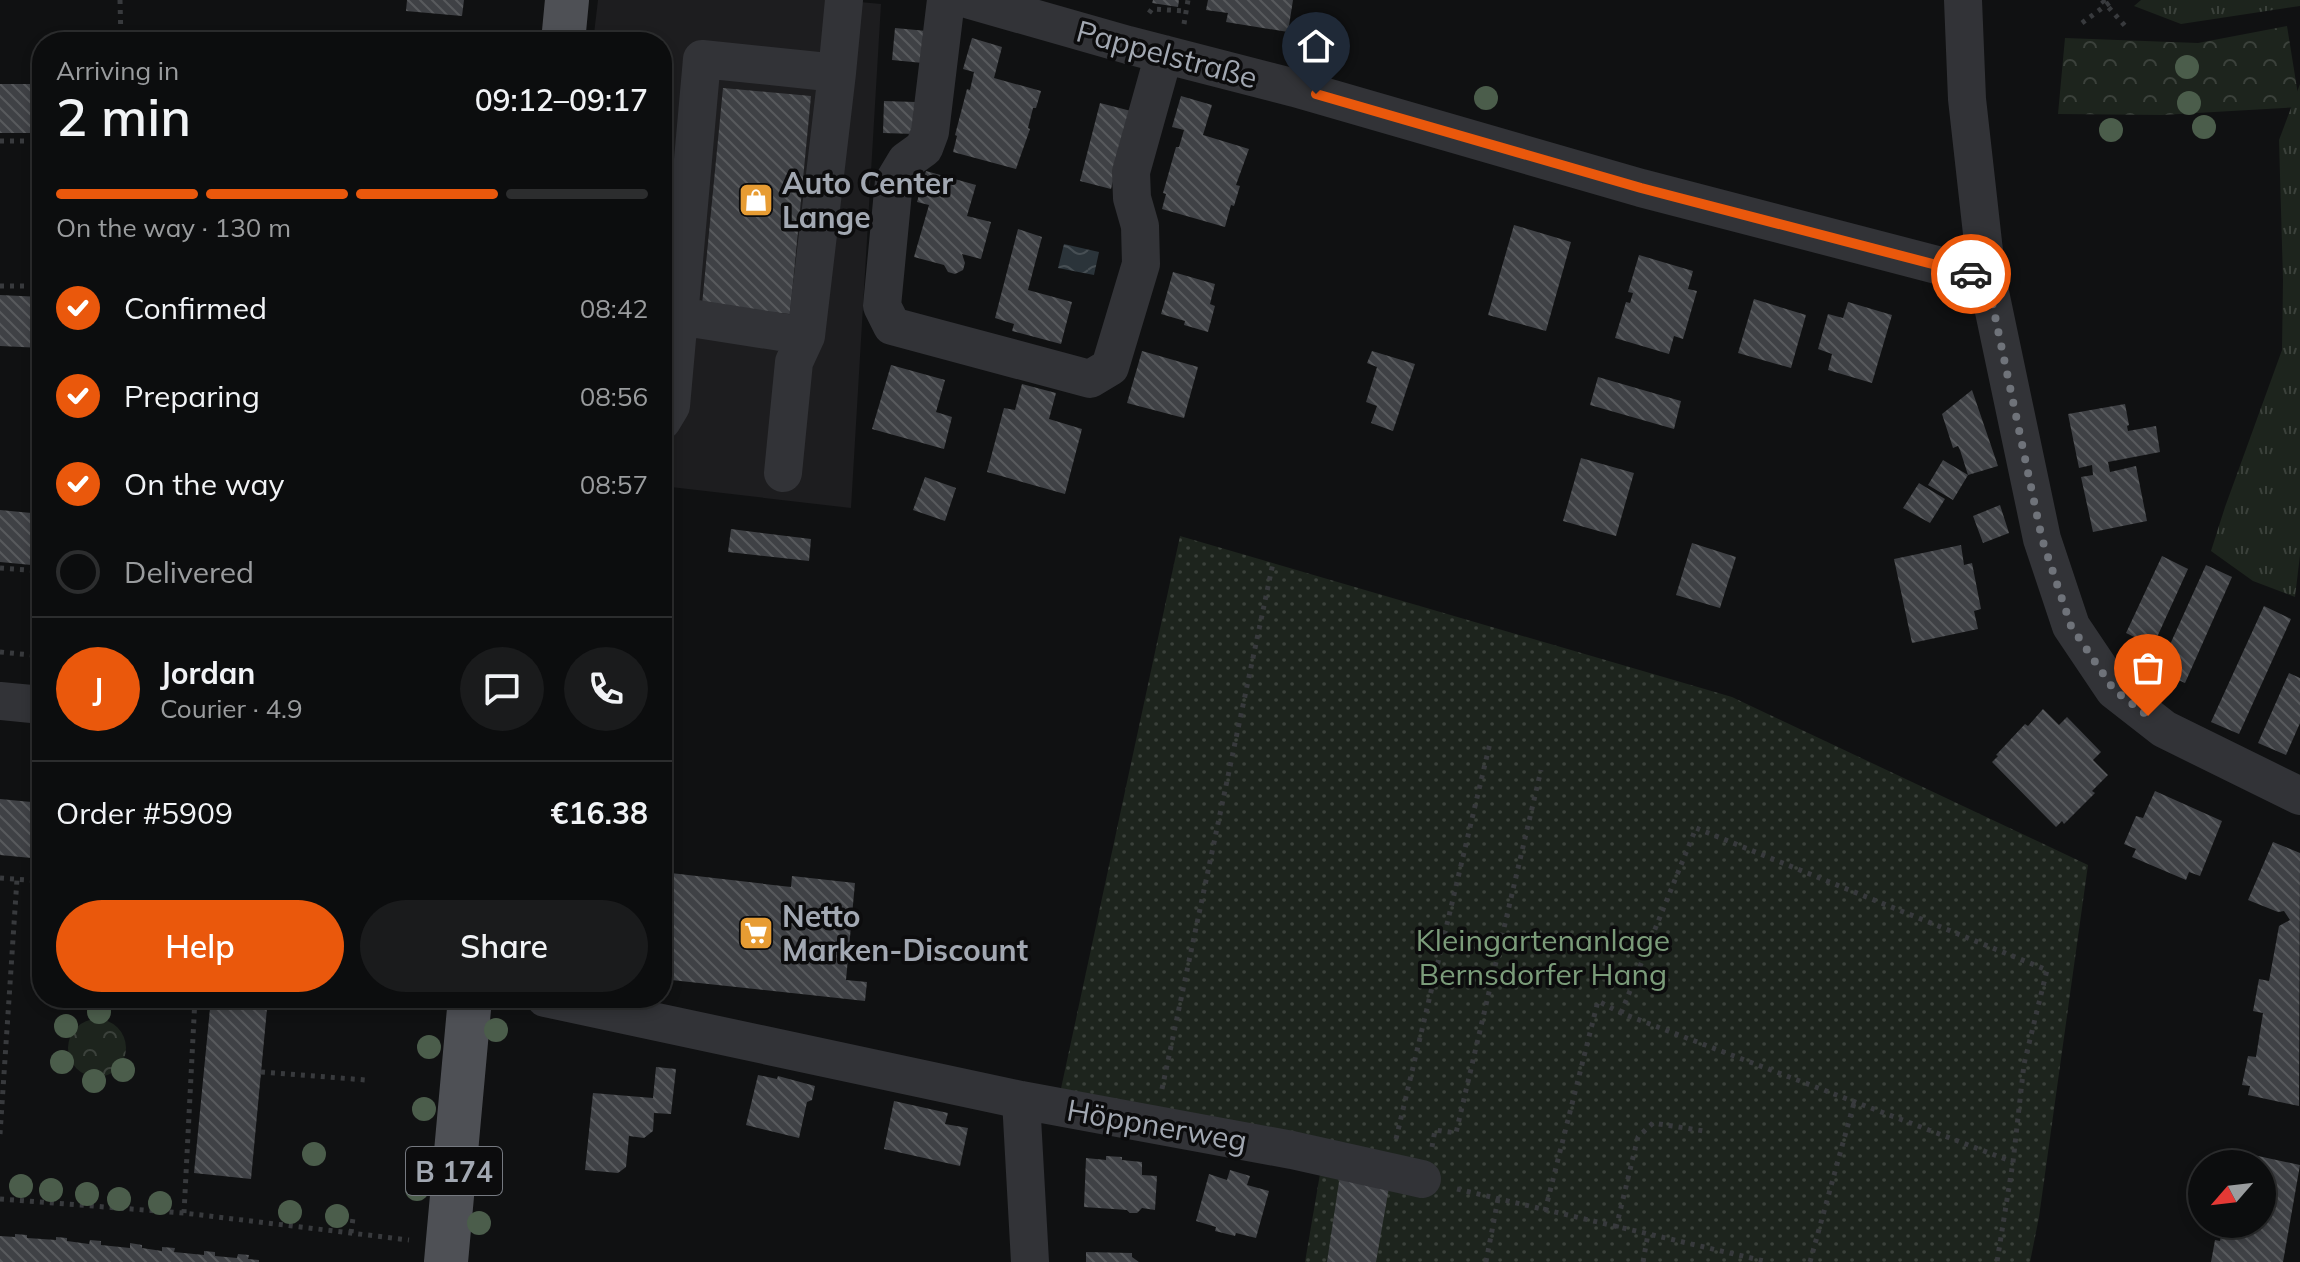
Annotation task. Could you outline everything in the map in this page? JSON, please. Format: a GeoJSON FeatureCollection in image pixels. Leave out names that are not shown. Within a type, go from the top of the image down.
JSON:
{"type":"FeatureCollection","features":[{"type":"Feature","properties":{"kind":"main road"},"geometry":{"type":"LineString","coordinates":[[564,32],[567,0]]}},
{"type":"Feature","properties":{"kind":"main road","name":"B 174"},"geometry":{"type":"LineString","coordinates":[[447,1253],[469,1008]]}},
{"type":"Feature","properties":{"kind":"street"},"geometry":{"type":"LineString","coordinates":[[783,473],[794,362],[806,336],[844,0]]}},
{"type":"Feature","properties":{"kind":"street"},"geometry":{"type":"LineString","coordinates":[[946,0],[930,132],[924,148],[906,161],[894,181],[882,306],[892,326],[1090,379],[1110,367],[1141,264],[1140,226],[1132,198],[1131,172],[1164,54]]}},
{"type":"Feature","properties":{"kind":"street"},"geometry":{"type":"LineString","coordinates":[[1963,0],[1967,99],[1987,278],[2042,539],[2071,626],[2114,690],[2164,729],[2300,796]]}},
{"type":"Feature","properties":{"kind":"street","name":"Pappelstraße"},"geometry":{"type":"LineString","coordinates":[[995,4],[1641,188],[1987,278]]}},
{"type":"Feature","properties":{"kind":"street"},"geometry":{"type":"LineString","coordinates":[[672,393],[702,59],[837,73]]}},
{"type":"Feature","properties":{"kind":"street"},"geometry":{"type":"LineString","coordinates":[[678,316],[806,336]]}},
{"type":"Feature","properties":{"kind":"street"},"geometry":{"type":"LineString","coordinates":[[0,701],[32,704]]}},
{"type":"Feature","properties":{"kind":"street","name":"Höppnerweg"},"geometry":{"type":"LineString","coordinates":[[592,1008],[1021,1100],[1292,1150],[1422,1179]]}},
{"type":"Feature","properties":{"kind":"street"},"geometry":{"type":"LineString","coordinates":[[1021,1100],[1030,1262]]}},
{"type":"Feature","properties":{"kind":"path"},"geometry":{"type":"LineString","coordinates":[[120,0],[121,32]]}},
{"type":"Feature","properties":{"kind":"path"},"geometry":{"type":"LineString","coordinates":[[1185,18],[1188,0]]}},
{"type":"Feature","properties":{"kind":"path"},"geometry":{"type":"LineString","coordinates":[[2082,23],[2104,3],[2113,0]]}},
{"type":"Feature","properties":{"kind":"path"},"geometry":{"type":"LineString","coordinates":[[2104,3],[2126,27]]}},
{"type":"Feature","properties":{"kind":"path"},"geometry":{"type":"LineString","coordinates":[[0,141],[32,141]]}},
{"type":"Feature","properties":{"kind":"path"},"geometry":{"type":"LineString","coordinates":[[0,286],[32,286]]}},
{"type":"Feature","properties":{"kind":"path"},"geometry":{"type":"LineString","coordinates":[[1156,1126],[1273,563]]}},
{"type":"Feature","properties":{"kind":"path"},"geometry":{"type":"LineString","coordinates":[[0,568],[32,570]]}},
{"type":"Feature","properties":{"kind":"path"},"geometry":{"type":"LineString","coordinates":[[0,652],[32,655]]}},
{"type":"Feature","properties":{"kind":"path"},"geometry":{"type":"LineString","coordinates":[[1402,1115],[1490,743]]}},
{"type":"Feature","properties":{"kind":"path"},"geometry":{"type":"LineString","coordinates":[[1456,1133],[1541,770]]}},
{"type":"Feature","properties":{"kind":"path"},"geometry":{"type":"LineString","coordinates":[[1621,1013],[1696,828],[2047,970],[2024,1064],[1997,1262]]}},
{"type":"Feature","properties":{"kind":"path"},"geometry":{"type":"LineString","coordinates":[[0,878],[32,880]]}},
{"type":"Feature","properties":{"kind":"path"},"geometry":{"type":"LineString","coordinates":[[0,1134],[17,879]]}},
{"type":"Feature","properties":{"kind":"path"},"geometry":{"type":"LineString","coordinates":[[1545,1211],[1598,1001],[1621,1013],[2013,1162]]}},
{"type":"Feature","properties":{"kind":"path"},"geometry":{"type":"LineString","coordinates":[[184,1213],[194,1008]]}},
{"type":"Feature","properties":{"kind":"path"},"geometry":{"type":"LineString","coordinates":[[261,1072],[366,1080]]}},
{"type":"Feature","properties":{"kind":"path"},"geometry":{"type":"LineString","coordinates":[[1810,1262],[1854,1103]]}},
{"type":"Feature","properties":{"kind":"path"},"geometry":{"type":"LineString","coordinates":[[1616,1228],[1638,1137],[1653,1123],[1704,1131]]}},
{"type":"Feature","properties":{"kind":"path"},"geometry":{"type":"LineString","coordinates":[[1422,1179],[1545,1211],[1768,1262]]}},
{"type":"Feature","properties":{"kind":"path"},"geometry":{"type":"LineString","coordinates":[[0,1199],[184,1213],[351,1233],[447,1253]]}},
{"type":"Feature","properties":{"kind":"path"},"geometry":{"type":"LineString","coordinates":[[1486,1262],[1498,1199]]}},
{"type":"Feature","properties":{"kind":"path"},"geometry":{"type":"LineString","coordinates":[[351,1233],[353,1218]]}},
{"type":"Feature","properties":{"kind":"path"},"geometry":{"type":"LineString","coordinates":[[1643,1262],[1648,1234]]}},
{"type":"Feature","properties":{"kind":"shaded area"},"geometry":{"type":"Polygon","coordinates":[[[598,0],[839,0],[881,4],[851,508],[672,487],[672,32],[594,32],[598,0]]]}},
{"type":"Feature","properties":{"kind":"green space"},"geometry":{"type":"Polygon","coordinates":[[[2141,0],[2300,0],[2300,6],[2181,24],[2134,6],[2141,0]]]}},
{"type":"Feature","properties":{"kind":"green space"},"geometry":{"type":"Polygon","coordinates":[[[2287,26],[2300,107],[2162,115],[2058,114],[2065,38],[2198,43],[2287,26]]]}},
{"type":"Feature","properties":{"kind":"green space"},"geometry":{"type":"Polygon","coordinates":[[[2300,84],[2300,555],[2295,597],[2253,581],[2211,551],[2282,350],[2279,140],[2300,84]]]}},
{"type":"Feature","properties":{"kind":"green space","name":"Kleingartenanlage Bernsdorfer Hang"},"geometry":{"type":"Polygon","coordinates":[[[1180,536],[1732,697],[2088,865],[2039,1217],[2030,1262],[1305,1262],[1321,1168],[1057,1107],[1180,536]]]}},
{"type":"Feature","properties":{"kind":"green space"},"geometry":{"type":"Polygon","coordinates":[[[97,1019],[118,1027],[126,1048],[118,1069],[97,1077],[76,1069],[68,1048],[76,1027],[97,1019]]]}},
{"type":"Feature","properties":{"kind":"water"},"geometry":{"type":"Polygon","coordinates":[[[1064,244],[1099,252],[1094,275],[1058,268],[1064,244]]]}},
{"type":"Feature","properties":{"kind":"building"},"geometry":{"type":"Polygon","coordinates":[[[407,0],[464,0],[462,16],[406,11],[407,0]]]}},
{"type":"Feature","properties":{"kind":"building"},"geometry":{"type":"Polygon","coordinates":[[[1153,0],[1179,0],[1178,7],[1152,3],[1153,0]]]}},
{"type":"Feature","properties":{"kind":"building"},"geometry":{"type":"Polygon","coordinates":[[[1208,0],[1293,0],[1288,32],[1226,22],[1228,13],[1206,10],[1208,0]]]}},
{"type":"Feature","properties":{"kind":"building"},"geometry":{"type":"Polygon","coordinates":[[[895,28],[927,31],[923,63],[892,60],[895,28]]]}},
{"type":"Feature","properties":{"kind":"building"},"geometry":{"type":"Polygon","coordinates":[[[972,38],[1002,47],[994,78],[1041,91],[1036,108],[1033,108],[1030,129],[1016,169],[953,152],[967,89],[970,90],[974,72],[963,69],[972,38]]]}},
{"type":"Feature","properties":{"kind":"building"},"geometry":{"type":"Polygon","coordinates":[[[0,84],[32,84],[32,133],[0,133],[0,84]]]}},
{"type":"Feature","properties":{"kind":"building","name":"Auto Center Lange"},"geometry":{"type":"Polygon","coordinates":[[[723,88],[811,96],[790,314],[702,305],[723,88]]]}},
{"type":"Feature","properties":{"kind":"building"},"geometry":{"type":"Polygon","coordinates":[[[1181,96],[1212,105],[1203,135],[1249,149],[1236,185],[1240,186],[1234,206],[1231,205],[1225,227],[1162,209],[1166,194],[1163,193],[1184,130],[1172,127],[1181,96]]]}},
{"type":"Feature","properties":{"kind":"building"},"geometry":{"type":"Polygon","coordinates":[[[884,101],[916,102],[915,134],[883,133],[884,101]]]}},
{"type":"Feature","properties":{"kind":"building"},"geometry":{"type":"Polygon","coordinates":[[[1100,103],[1131,111],[1111,189],[1080,181],[1100,103]]]}},
{"type":"Feature","properties":{"kind":"building"},"geometry":{"type":"Polygon","coordinates":[[[926,171],[976,185],[967,216],[991,222],[981,259],[962,254],[965,263],[963,270],[955,274],[948,272],[944,265],[914,257],[929,205],[917,202],[926,171]]]}},
{"type":"Feature","properties":{"kind":"building"},"geometry":{"type":"Polygon","coordinates":[[[1514,225],[1571,242],[1546,331],[1488,315],[1514,225]]]}},
{"type":"Feature","properties":{"kind":"building"},"geometry":{"type":"Polygon","coordinates":[[[1018,229],[1042,237],[1028,290],[1072,302],[1061,344],[1012,331],[1014,324],[995,318],[1018,229]]]}},
{"type":"Feature","properties":{"kind":"building"},"geometry":{"type":"Polygon","coordinates":[[[1639,255],[1693,271],[1688,289],[1697,291],[1683,339],[1674,336],[1669,354],[1615,338],[1626,302],[1630,303],[1633,293],[1628,292],[1639,255]]]}},
{"type":"Feature","properties":{"kind":"building"},"geometry":{"type":"Polygon","coordinates":[[[1173,272],[1215,284],[1210,304],[1215,306],[1208,332],[1161,314],[1173,272]]]}},
{"type":"Feature","properties":{"kind":"building"},"geometry":{"type":"Polygon","coordinates":[[[0,295],[32,297],[32,348],[0,346],[0,295]]]}},
{"type":"Feature","properties":{"kind":"building"},"geometry":{"type":"Polygon","coordinates":[[[1754,299],[1806,315],[1791,368],[1738,353],[1754,299]]]}},
{"type":"Feature","properties":{"kind":"building"},"geometry":{"type":"Polygon","coordinates":[[[1848,302],[1892,315],[1872,383],[1828,370],[1832,354],[1818,349],[1828,314],[1843,318],[1848,302]]]}},
{"type":"Feature","properties":{"kind":"building"},"geometry":{"type":"Polygon","coordinates":[[[1142,351],[1198,367],[1184,418],[1127,403],[1142,351]]]}},
{"type":"Feature","properties":{"kind":"building"},"geometry":{"type":"Polygon","coordinates":[[[1372,351],[1415,364],[1393,431],[1371,423],[1377,406],[1366,402],[1377,367],[1367,363],[1372,351]]]}},
{"type":"Feature","properties":{"kind":"building"},"geometry":{"type":"Polygon","coordinates":[[[891,365],[945,380],[936,412],[952,417],[944,449],[872,429],[891,365]]]}},
{"type":"Feature","properties":{"kind":"building"},"geometry":{"type":"Polygon","coordinates":[[[1598,377],[1681,401],[1674,429],[1590,405],[1598,377]]]}},
{"type":"Feature","properties":{"kind":"building"},"geometry":{"type":"Polygon","coordinates":[[[1022,384],[1056,393],[1049,419],[1082,429],[1065,494],[987,472],[1004,408],[1015,410],[1022,384]]]}},
{"type":"Feature","properties":{"kind":"building"},"geometry":{"type":"Polygon","coordinates":[[[1972,390],[1998,466],[1968,475],[1958,446],[1953,448],[1942,414],[1972,390]]]}},
{"type":"Feature","properties":{"kind":"building"},"geometry":{"type":"Polygon","coordinates":[[[2125,404],[2128,431],[2156,426],[2160,452],[2108,462],[2110,472],[2136,466],[2147,521],[2093,532],[2081,477],[2093,475],[2092,465],[2079,468],[2068,414],[2125,404]]]}},
{"type":"Feature","properties":{"kind":"building"},"geometry":{"type":"Polygon","coordinates":[[[1581,458],[1634,473],[1616,536],[1563,521],[1581,458]]]}},
{"type":"Feature","properties":{"kind":"building"},"geometry":{"type":"Polygon","coordinates":[[[1943,460],[1968,475],[1953,500],[1928,485],[1943,460]]]}},
{"type":"Feature","properties":{"kind":"building"},"geometry":{"type":"Polygon","coordinates":[[[925,477],[956,488],[945,521],[913,510],[925,477]]]}},
{"type":"Feature","properties":{"kind":"building"},"geometry":{"type":"Polygon","coordinates":[[[1919,483],[1945,499],[1930,523],[1903,508],[1919,483]]]}},
{"type":"Feature","properties":{"kind":"building"},"geometry":{"type":"Polygon","coordinates":[[[2000,505],[2009,533],[1983,543],[1973,516],[2000,505]]]}},
{"type":"Feature","properties":{"kind":"building"},"geometry":{"type":"Polygon","coordinates":[[[0,510],[32,513],[32,565],[0,562],[0,510]]]}},
{"type":"Feature","properties":{"kind":"building"},"geometry":{"type":"Polygon","coordinates":[[[731,529],[811,539],[809,561],[728,552],[731,529]]]}},
{"type":"Feature","properties":{"kind":"building"},"geometry":{"type":"Polygon","coordinates":[[[1692,543],[1736,557],[1720,608],[1676,595],[1692,543]]]}},
{"type":"Feature","properties":{"kind":"building"},"geometry":{"type":"Polygon","coordinates":[[[1961,545],[1964,565],[1972,563],[1981,609],[1974,611],[1978,629],[1912,643],[1894,559],[1961,545]]]}},
{"type":"Feature","properties":{"kind":"building"},"geometry":{"type":"Polygon","coordinates":[[[2162,556],[2188,569],[2153,646],[2126,633],[2162,556]]]}},
{"type":"Feature","properties":{"kind":"building"},"geometry":{"type":"Polygon","coordinates":[[[2206,565],[2232,577],[2185,683],[2158,671],[2206,565]]]}},
{"type":"Feature","properties":{"kind":"building"},"geometry":{"type":"Polygon","coordinates":[[[2264,606],[2291,619],[2239,734],[2211,722],[2264,606]]]}},
{"type":"Feature","properties":{"kind":"building"},"geometry":{"type":"Polygon","coordinates":[[[2289,673],[2300,678],[2300,723],[2286,755],[2258,743],[2289,673]]]}},
{"type":"Feature","properties":{"kind":"building"},"geometry":{"type":"Polygon","coordinates":[[[2043,709],[2059,725],[2067,717],[2101,752],[2093,760],[2108,775],[2064,824],[2062,821],[2056,827],[1992,762],[2025,724],[2028,726],[2043,709]]]}},
{"type":"Feature","properties":{"kind":"building"},"geometry":{"type":"Polygon","coordinates":[[[2155,791],[2222,821],[2200,876],[2189,872],[2186,880],[2132,857],[2136,849],[2124,844],[2136,816],[2143,818],[2155,791]]]}},
{"type":"Feature","properties":{"kind":"building"},"geometry":{"type":"Polygon","coordinates":[[[0,799],[32,802],[32,858],[0,855],[0,799]]]}},
{"type":"Feature","properties":{"kind":"building"},"geometry":{"type":"Polygon","coordinates":[[[2273,842],[2300,853],[2299,1106],[2248,1095],[2250,1086],[2242,1085],[2248,1056],[2256,1057],[2263,1013],[2253,1011],[2259,979],[2269,981],[2279,926],[2290,920],[2284,911],[2278,912],[2248,900],[2273,842]]]}},
{"type":"Feature","properties":{"kind":"building","name":"Netto Marken-Discount"},"geometry":{"type":"Polygon","coordinates":[[[672,873],[791,887],[792,876],[855,883],[846,980],[867,982],[865,1001],[672,980],[672,873]]]}},
{"type":"Feature","properties":{"kind":"building"},"geometry":{"type":"Polygon","coordinates":[[[210,1008],[267,1008],[251,1179],[194,1173],[210,1008]]]}},
{"type":"Feature","properties":{"kind":"building"},"geometry":{"type":"Polygon","coordinates":[[[656,1067],[676,1069],[671,1114],[654,1113],[653,1131],[644,1138],[629,1136],[626,1167],[618,1173],[585,1170],[593,1093],[653,1098],[656,1067]]]}},
{"type":"Feature","properties":{"kind":"building"},"geometry":{"type":"Polygon","coordinates":[[[758,1075],[777,1079],[778,1076],[815,1086],[812,1100],[807,1102],[799,1138],[746,1125],[758,1075]]]}},
{"type":"Feature","properties":{"kind":"building"},"geometry":{"type":"Polygon","coordinates":[[[894,1101],[948,1113],[945,1124],[968,1128],[960,1166],[884,1149],[894,1101]]]}},
{"type":"Feature","properties":{"kind":"building"},"geometry":{"type":"Polygon","coordinates":[[[1106,1156],[1142,1162],[1142,1175],[1157,1176],[1155,1210],[1142,1208],[1137,1213],[1130,1213],[1127,1210],[1084,1207],[1086,1158],[1106,1160],[1106,1156]]]}},
{"type":"Feature","properties":{"kind":"building"},"geometry":{"type":"Polygon","coordinates":[[[2276,1160],[2300,1165],[2283,1262],[2211,1262],[2215,1240],[2220,1241],[2221,1238],[2276,1238],[2276,1160]]]}},
{"type":"Feature","properties":{"kind":"building"},"geometry":{"type":"Polygon","coordinates":[[[1230,1170],[1250,1176],[1247,1185],[1269,1191],[1256,1238],[1215,1231],[1216,1227],[1196,1221],[1209,1174],[1227,1180],[1230,1170]]]}},
{"type":"Feature","properties":{"kind":"building"},"geometry":{"type":"Polygon","coordinates":[[[1340,1175],[1390,1182],[1376,1262],[1327,1262],[1340,1175]]]}},
{"type":"Feature","properties":{"kind":"building"},"geometry":{"type":"Polygon","coordinates":[[[15,1234],[27,1235],[27,1238],[67,1238],[67,1241],[89,1244],[90,1240],[101,1241],[101,1245],[130,1248],[130,1243],[162,1251],[162,1247],[175,1248],[174,1252],[204,1255],[204,1251],[215,1252],[215,1256],[237,1258],[238,1254],[249,1255],[248,1259],[259,1262],[0,1262],[0,1236],[15,1237],[15,1234]]]}},
{"type":"Feature","properties":{"kind":"building"},"geometry":{"type":"Polygon","coordinates":[[[1086,1252],[1132,1253],[1132,1257],[1139,1262],[1086,1262],[1086,1252]]]}},
{"type":"Feature","properties":{"kind":"way so far"},"geometry":{"type":"LineString","coordinates":[[1971,274],[1987,278],[2042,539],[2071,626],[2114,690],[2148,716]]}},
{"type":"Feature","properties":{"kind":"place","name":"Auto Center Lange"},"geometry":{"type":"Point","coordinates":[756,200]}},
{"type":"Feature","properties":{"kind":"place","name":"Netto Marken-Discount"},"geometry":{"type":"Point","coordinates":[756,933]}},
{"type":"Feature","properties":{"kind":"route"},"geometry":{"type":"LineString","coordinates":[[1316,94],[1641,188],[1971,274]]}}]}
